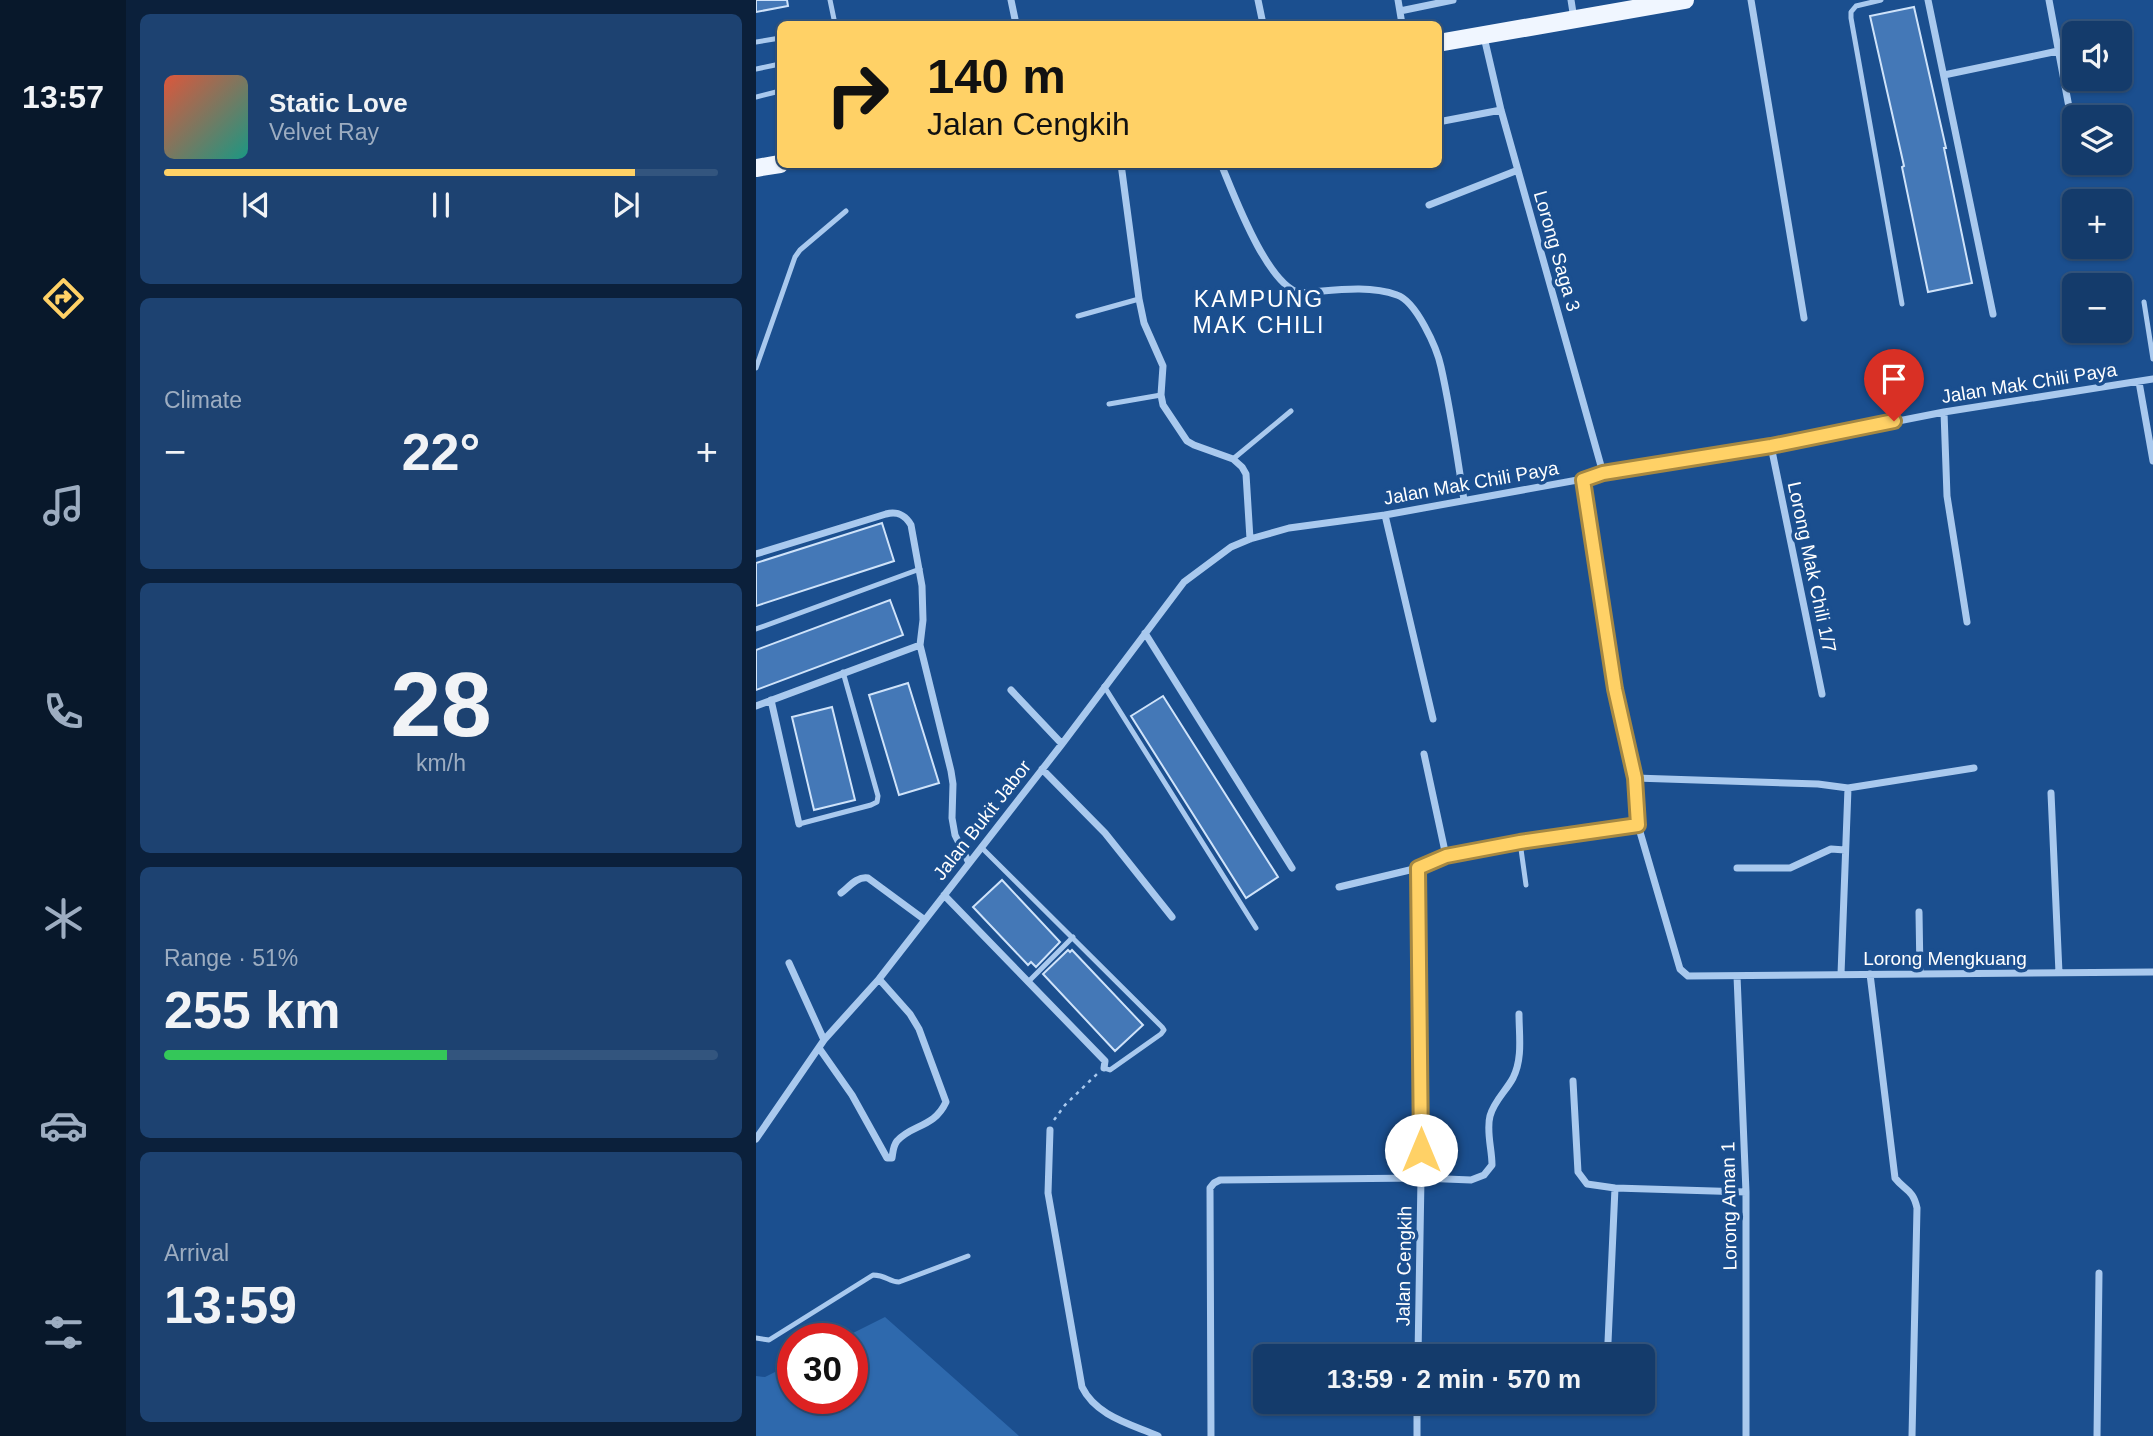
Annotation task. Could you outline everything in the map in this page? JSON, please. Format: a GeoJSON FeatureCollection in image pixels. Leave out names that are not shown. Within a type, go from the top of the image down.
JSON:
{"type":"FeatureCollection","features":[{"type":"Feature","properties":{"kind":"main road"},"geometry":{"type":"LineString","coordinates":[[1442,42],[1685,0]]}},
{"type":"Feature","properties":{"kind":"main road"},"geometry":{"type":"LineString","coordinates":[[756,168],[777,164]]}},
{"type":"Feature","properties":{"kind":"street"},"geometry":{"type":"LineString","coordinates":[[1011,0],[1015,21]]}},
{"type":"Feature","properties":{"kind":"street"},"geometry":{"type":"LineString","coordinates":[[1258,0],[1262,21]]}},
{"type":"Feature","properties":{"kind":"street"},"geometry":{"type":"LineString","coordinates":[[1398,0],[1402,21]]}},
{"type":"Feature","properties":{"kind":"street"},"geometry":{"type":"LineString","coordinates":[[1400,11],[1453,0]]}},
{"type":"Feature","properties":{"kind":"street"},"geometry":{"type":"LineString","coordinates":[[1571,0],[1574,19]]}},
{"type":"Feature","properties":{"kind":"street"},"geometry":{"type":"LineString","coordinates":[[1751,0],[1804,318]]}},
{"type":"Feature","properties":{"kind":"street"},"geometry":{"type":"LineString","coordinates":[[1928,0],[1993,314]]}},
{"type":"Feature","properties":{"kind":"street"},"geometry":{"type":"LineString","coordinates":[[2049,0],[2068,105]]}},
{"type":"Feature","properties":{"kind":"street","name":"Lorong Saga 3"},"geometry":{"type":"LineString","coordinates":[[1484,37],[1501,110],[1603,473]]}},
{"type":"Feature","properties":{"kind":"street"},"geometry":{"type":"LineString","coordinates":[[1944,75],[2058,51]]}},
{"type":"Feature","properties":{"kind":"street"},"geometry":{"type":"LineString","coordinates":[[1442,121],[1501,110]]}},
{"type":"Feature","properties":{"kind":"street"},"geometry":{"type":"LineString","coordinates":[[1122,168],[1144,323],[1163,366],[1161,395],[1167,412],[1187,441],[1233,458],[1242,467],[1246,474],[1250,539]]}},
{"type":"Feature","properties":{"kind":"street"},"geometry":{"type":"LineString","coordinates":[[1223,168],[1250,232],[1275,273],[1291,291],[1300,293],[1369,290],[1398,295],[1408,302],[1432,343],[1441,365],[1464,500]]}},
{"type":"Feature","properties":{"kind":"street"},"geometry":{"type":"LineString","coordinates":[[1429,205],[1518,170]]}},
{"type":"Feature","properties":{"kind":"street","name":"Jalan Mak Chili Paya"},"geometry":{"type":"LineString","coordinates":[[1250,539],[1289,528],[1385,515],[1944,412],[2153,379]]}},
{"type":"Feature","properties":{"kind":"street"},"geometry":{"type":"LineString","coordinates":[[2139,382],[2153,461]]}},
{"type":"Feature","properties":{"kind":"street"},"geometry":{"type":"LineString","coordinates":[[1944,412],[1947,496],[1967,622]]}},
{"type":"Feature","properties":{"kind":"street","name":"Lorong Mak Chili 1/7"},"geometry":{"type":"LineString","coordinates":[[1771,446],[1822,694]]}},
{"type":"Feature","properties":{"kind":"street"},"geometry":{"type":"LineString","coordinates":[[1339,887],[1418,868],[1446,856],[1638,825],[1635,778],[1615,689],[1583,480]]}},
{"type":"Feature","properties":{"kind":"street"},"geometry":{"type":"LineString","coordinates":[[756,554],[893,512],[900,513],[911,524],[920,569],[923,605],[920,645],[951,771],[955,835],[969,863]]}},
{"type":"Feature","properties":{"kind":"street"},"geometry":{"type":"LineString","coordinates":[[1385,515],[1433,719]]}},
{"type":"Feature","properties":{"kind":"street","name":"Jalan Bukit Jabor"},"geometry":{"type":"LineString","coordinates":[[756,1139],[824,1040],[879,979],[1184,582],[1231,547],[1250,539]]}},
{"type":"Feature","properties":{"kind":"street"},"geometry":{"type":"LineString","coordinates":[[1145,633],[1292,868]]}},
{"type":"Feature","properties":{"kind":"street"},"geometry":{"type":"LineString","coordinates":[[756,706],[920,645]]}},
{"type":"Feature","properties":{"kind":"street"},"geometry":{"type":"LineString","coordinates":[[1011,690],[1062,744]]}},
{"type":"Feature","properties":{"kind":"street"},"geometry":{"type":"LineString","coordinates":[[771,700],[800,824]]}},
{"type":"Feature","properties":{"kind":"street"},"geometry":{"type":"LineString","coordinates":[[1424,754],[1446,856]]}},
{"type":"Feature","properties":{"kind":"street"},"geometry":{"type":"LineString","coordinates":[[1635,778],[1818,784],[1848,788],[1974,768]]}},
{"type":"Feature","properties":{"kind":"street"},"geometry":{"type":"LineString","coordinates":[[1042,769],[1105,833],[1172,917]]}},
{"type":"Feature","properties":{"kind":"street"},"geometry":{"type":"LineString","coordinates":[[1841,974],[1848,788]]}},
{"type":"Feature","properties":{"kind":"street"},"geometry":{"type":"LineString","coordinates":[[2051,793],[2059,973]]}},
{"type":"Feature","properties":{"kind":"street","name":"Lorong Mengkuang"},"geometry":{"type":"LineString","coordinates":[[1638,825],[1680,969],[1688,976],[2153,972]]}},
{"type":"Feature","properties":{"kind":"street"},"geometry":{"type":"LineString","coordinates":[[1737,868],[1790,869],[1831,849],[1845,850]]}},
{"type":"Feature","properties":{"kind":"street","name":"Jalan Cengkih"},"geometry":{"type":"LineString","coordinates":[[1418,868],[1421,1178],[1418,1344]]}},
{"type":"Feature","properties":{"kind":"street"},"geometry":{"type":"LineString","coordinates":[[841,893],[858,879],[868,878],[925,920]]}},
{"type":"Feature","properties":{"kind":"street"},"geometry":{"type":"LineString","coordinates":[[943,895],[1105,1060],[1104,1068]]}},
{"type":"Feature","properties":{"kind":"street"},"geometry":{"type":"LineString","coordinates":[[1919,912],[1920,974]]}},
{"type":"Feature","properties":{"kind":"street"},"geometry":{"type":"LineString","coordinates":[[789,963],[824,1040]]}},
{"type":"Feature","properties":{"kind":"street"},"geometry":{"type":"LineString","coordinates":[[1870,974],[1895,1178],[1900,1185],[1912,1192],[1917,1208],[1912,1436]]}},
{"type":"Feature","properties":{"kind":"street","name":"Lorong Aman 1"},"geometry":{"type":"LineString","coordinates":[[1737,976],[1746,1192],[1746,1436]]}},
{"type":"Feature","properties":{"kind":"street"},"geometry":{"type":"LineString","coordinates":[[819,1048],[852,1095],[887,1158],[892,1158],[895,1143],[942,1112],[946,1102],[919,1029],[910,1014],[879,979]]}},
{"type":"Feature","properties":{"kind":"street"},"geometry":{"type":"LineString","coordinates":[[1211,1436],[1210,1188],[1220,1180],[1478,1179],[1492,1165],[1489,1123],[1493,1106],[1512,1079],[1517,1066],[1520,1049],[1519,1014]]}},
{"type":"Feature","properties":{"kind":"street"},"geometry":{"type":"LineString","coordinates":[[1573,1081],[1578,1172],[1583,1181],[1591,1185],[1615,1188],[1746,1192]]}},
{"type":"Feature","properties":{"kind":"street"},"geometry":{"type":"LineString","coordinates":[[1050,1130],[1048,1194],[1083,1387],[1086,1395],[1100,1409],[1158,1436]]}},
{"type":"Feature","properties":{"kind":"street"},"geometry":{"type":"LineString","coordinates":[[1608,1342],[1615,1188]]}},
{"type":"Feature","properties":{"kind":"street"},"geometry":{"type":"LineString","coordinates":[[2096,1436],[2099,1273]]}},
{"type":"Feature","properties":{"kind":"street"},"geometry":{"type":"LineString","coordinates":[[1417,1414],[1417,1436]]}},
{"type":"Feature","properties":{"kind":"lane"},"geometry":{"type":"LineString","coordinates":[[830,0],[834,21]]}},
{"type":"Feature","properties":{"kind":"lane"},"geometry":{"type":"LineString","coordinates":[[1881,0],[1856,6],[1851,12],[1851,18],[1902,304]]}},
{"type":"Feature","properties":{"kind":"lane"},"geometry":{"type":"LineString","coordinates":[[756,42],[777,38]]}},
{"type":"Feature","properties":{"kind":"lane"},"geometry":{"type":"LineString","coordinates":[[756,69],[777,65]]}},
{"type":"Feature","properties":{"kind":"lane"},"geometry":{"type":"LineString","coordinates":[[756,97],[777,92]]}},
{"type":"Feature","properties":{"kind":"lane"},"geometry":{"type":"LineString","coordinates":[[756,368],[795,257],[846,211]]}},
{"type":"Feature","properties":{"kind":"lane"},"geometry":{"type":"LineString","coordinates":[[1078,316],[1139,299]]}},
{"type":"Feature","properties":{"kind":"lane"},"geometry":{"type":"LineString","coordinates":[[2144,302],[2153,359]]}},
{"type":"Feature","properties":{"kind":"lane"},"geometry":{"type":"LineString","coordinates":[[1109,404],[1161,395]]}},
{"type":"Feature","properties":{"kind":"lane"},"geometry":{"type":"LineString","coordinates":[[1233,458],[1291,411]]}},
{"type":"Feature","properties":{"kind":"lane"},"geometry":{"type":"LineString","coordinates":[[756,629],[920,569]]}},
{"type":"Feature","properties":{"kind":"lane"},"geometry":{"type":"LineString","coordinates":[[800,824],[877,802],[878,796],[843,672]]}},
{"type":"Feature","properties":{"kind":"lane"},"geometry":{"type":"LineString","coordinates":[[1104,686],[1256,928]]}},
{"type":"Feature","properties":{"kind":"lane"},"geometry":{"type":"LineString","coordinates":[[1520,842],[1526,885]]}},
{"type":"Feature","properties":{"kind":"lane"},"geometry":{"type":"LineString","coordinates":[[981,848],[1164,1030],[1110,1069],[1104,1068]]}},
{"type":"Feature","properties":{"kind":"lane"},"geometry":{"type":"LineString","coordinates":[[1028,982],[1073,937]]}},
{"type":"Feature","properties":{"kind":"lane"},"geometry":{"type":"LineString","coordinates":[[756,1338],[769,1340],[873,1275],[884,1275],[892,1282],[899,1283],[968,1256]]}},
{"type":"Feature","properties":{"kind":"path"},"geometry":{"type":"LineString","coordinates":[[1050,1130],[1058,1113],[1104,1068]]}},
{"type":"Feature","properties":{"kind":"shaded area"},"geometry":{"type":"Polygon","coordinates":[[[885,1317],[1019,1436],[756,1436],[756,1376],[765,1377],[777,1371],[777,1414],[868,1414],[868,1326],[885,1317]]]}},
{"type":"Feature","properties":{"kind":"building"},"geometry":{"type":"Polygon","coordinates":[[[756,0],[787,0],[788,6],[756,12],[756,0]]]}},
{"type":"Feature","properties":{"kind":"building"},"geometry":{"type":"Polygon","coordinates":[[[1914,7],[1946,148],[1972,283],[1928,292],[1902,167],[1904,166],[1870,16],[1914,7]]]}},
{"type":"Feature","properties":{"kind":"building"},"geometry":{"type":"Polygon","coordinates":[[[882,523],[894,561],[756,606],[756,563],[882,523]]]}},
{"type":"Feature","properties":{"kind":"building"},"geometry":{"type":"Polygon","coordinates":[[[890,600],[903,635],[756,690],[756,650],[890,600]]]}},
{"type":"Feature","properties":{"kind":"building"},"geometry":{"type":"Polygon","coordinates":[[[908,683],[939,783],[899,795],[869,695],[908,683]]]}},
{"type":"Feature","properties":{"kind":"building"},"geometry":{"type":"Polygon","coordinates":[[[1163,696],[1278,877],[1246,898],[1131,716],[1163,696]]]}},
{"type":"Feature","properties":{"kind":"building"},"geometry":{"type":"Polygon","coordinates":[[[832,707],[855,800],[814,810],[792,717],[832,707]]]}},
{"type":"Feature","properties":{"kind":"building"},"geometry":{"type":"Polygon","coordinates":[[[1002,880],[1060,942],[1036,967],[1031,962],[1028,965],[973,907],[1002,880]]]}},
{"type":"Feature","properties":{"kind":"building"},"geometry":{"type":"Polygon","coordinates":[[[1068,950],[1072,950],[1143,1025],[1115,1051],[1043,974],[1068,950]]]}},
{"type":"Feature","properties":{"kind":"district","name":"KAMPUNG MAK CHILI"},"geometry":{"type":"Point","coordinates":[1259,312]}},
{"type":"Feature","properties":{"kind":"route"},"geometry":{"type":"LineString","coordinates":[[1421,1150],[1418,868],[1446,856],[1638,825],[1635,778],[1615,689],[1583,480],[1603,473],[1771,446],[1894,421]]}}]}
